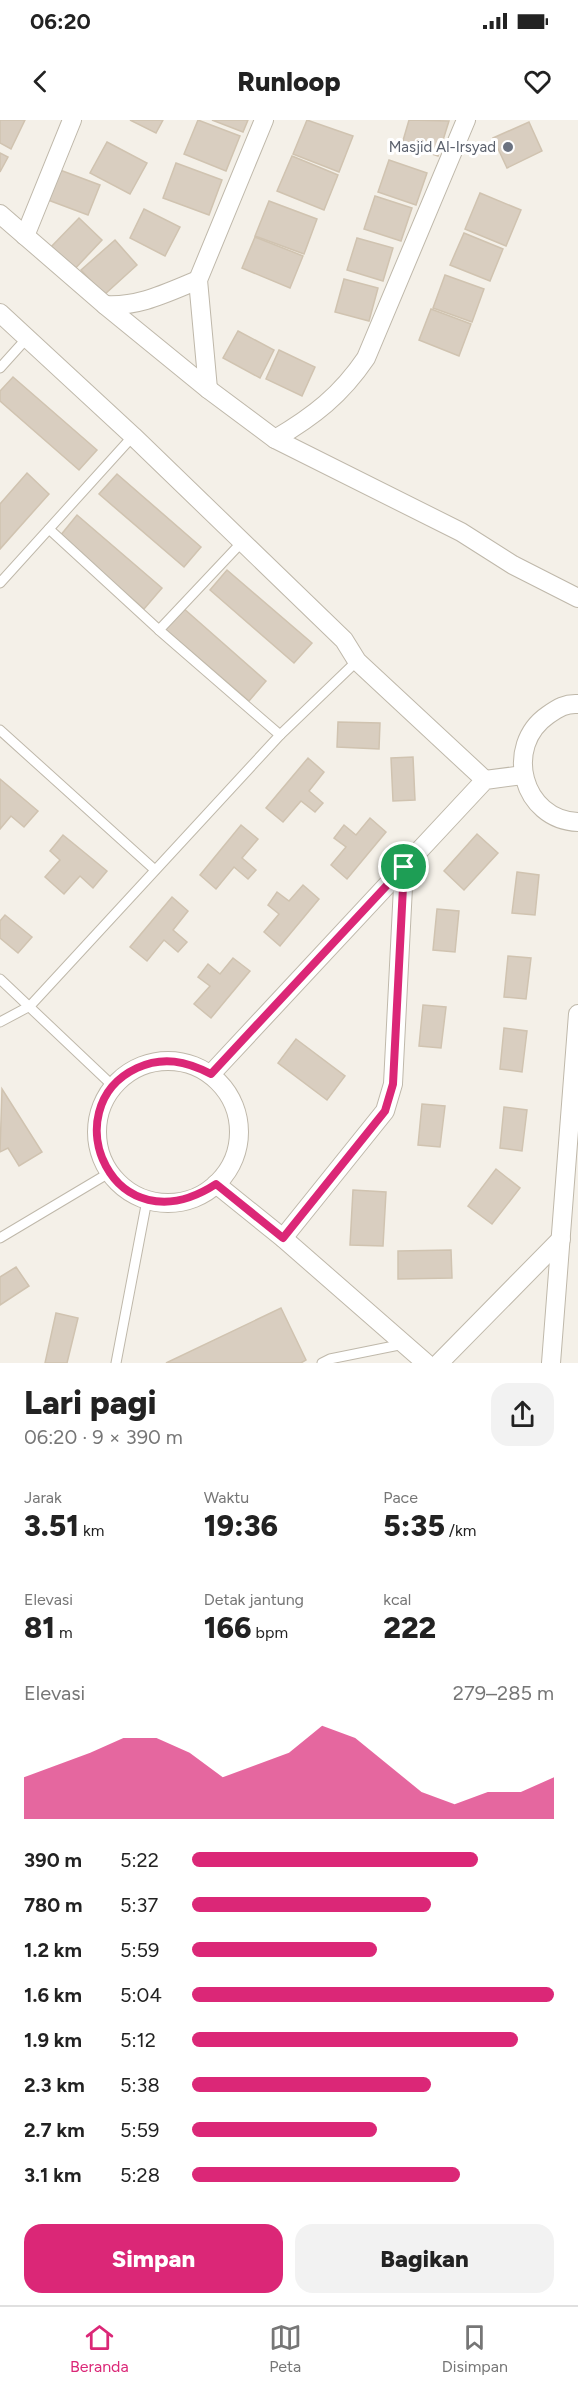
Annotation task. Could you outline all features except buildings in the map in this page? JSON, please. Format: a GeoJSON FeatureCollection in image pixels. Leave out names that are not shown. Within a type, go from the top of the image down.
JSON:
{"type":"FeatureCollection","features":[{"type":"Feature","properties":{"kind":"street"},"geometry":{"type":"LineString","coordinates":[[25,236],[72,120]]}},
{"type":"Feature","properties":{"kind":"street"},"geometry":{"type":"LineString","coordinates":[[208,389],[198,280],[264,120]]}},
{"type":"Feature","properties":{"kind":"street"},"geometry":{"type":"LineString","coordinates":[[275,439],[316,413],[347,385],[366,358],[466,120]]}},
{"type":"Feature","properties":{"kind":"street"},"geometry":{"type":"LineString","coordinates":[[0,214],[105,305],[208,389],[275,439],[461,532],[513,565],[578,598]]}},
{"type":"Feature","properties":{"kind":"street"},"geometry":{"type":"LineString","coordinates":[[105,305],[125,306],[150,300],[198,280]]}},
{"type":"Feature","properties":{"kind":"street"},"geometry":{"type":"LineString","coordinates":[[0,313],[133,436],[344,640],[357,661],[485,780]]}},
{"type":"Feature","properties":{"kind":"street"},"geometry":{"type":"LineString","coordinates":[[578,704],[560,707],[538,722],[526,741],[522,753],[523,775],[530,794],[543,810],[568,822],[578,822]]}},
{"type":"Feature","properties":{"kind":"street"},"geometry":{"type":"LineString","coordinates":[[211,1074],[485,780],[523,775]]}},
{"type":"Feature","properties":{"kind":"street"},"geometry":{"type":"LineString","coordinates":[[283,1238],[385,1111],[393,1084],[404,867]]}},
{"type":"Feature","properties":{"kind":"street"},"geometry":{"type":"LineString","coordinates":[[551,1363],[561,1239],[574,1123],[578,1014]]}},
{"type":"Feature","properties":{"kind":"street"},"geometry":{"type":"LineString","coordinates":[[149,1062],[192,1064],[211,1074],[225,1089],[235,1107],[239,1128],[237,1149],[229,1168],[216,1184],[187,1199],[171,1203],[147,1200],[126,1190],[109,1173],[99,1152],[96,1129],[101,1106],[113,1086],[129,1072],[149,1062]]}},
{"type":"Feature","properties":{"kind":"street"},"geometry":{"type":"LineString","coordinates":[[216,1184],[283,1238],[426,1363]]}},
{"type":"Feature","properties":{"kind":"street"},"geometry":{"type":"LineString","coordinates":[[439,1363],[561,1239]]}},
{"type":"Feature","properties":{"kind":"lane"},"geometry":{"type":"LineString","coordinates":[[0,368],[27,338]]}},
{"type":"Feature","properties":{"kind":"lane"},"geometry":{"type":"LineString","coordinates":[[0,583],[133,436]]}},
{"type":"Feature","properties":{"kind":"lane"},"geometry":{"type":"LineString","coordinates":[[49,529],[159,630],[280,735]]}},
{"type":"Feature","properties":{"kind":"lane"},"geometry":{"type":"LineString","coordinates":[[159,630],[242,542]]}},
{"type":"Feature","properties":{"kind":"lane"},"geometry":{"type":"LineString","coordinates":[[0,1022],[30,1006],[280,735],[357,661]]}},
{"type":"Feature","properties":{"kind":"lane"},"geometry":{"type":"LineString","coordinates":[[0,730],[155,870]]}},
{"type":"Feature","properties":{"kind":"lane"},"geometry":{"type":"LineString","coordinates":[[0,979],[113,1086]]}},
{"type":"Feature","properties":{"kind":"lane"},"geometry":{"type":"LineString","coordinates":[[0,1238],[109,1173]]}},
{"type":"Feature","properties":{"kind":"lane"},"geometry":{"type":"LineString","coordinates":[[116,1363],[147,1200]]}},
{"type":"Feature","properties":{"kind":"lane"},"geometry":{"type":"LineString","coordinates":[[322,1363],[330,1359],[405,1344]]}},
{"type":"Feature","properties":{"kind":"place","name":"Masjid Al-Irsyad"},"geometry":{"type":"Point","coordinates":[508,147]}},
{"type":"Feature","properties":{"kind":"route"},"geometry":{"type":"LineString","coordinates":[[404,867],[393,1084],[385,1111],[283,1238],[216,1184],[195,1197],[171,1203],[147,1200],[126,1190],[109,1173],[99,1152],[96,1129],[101,1106],[113,1086],[129,1072],[149,1062],[171,1060],[192,1064],[211,1074],[404,867]]}}]}
